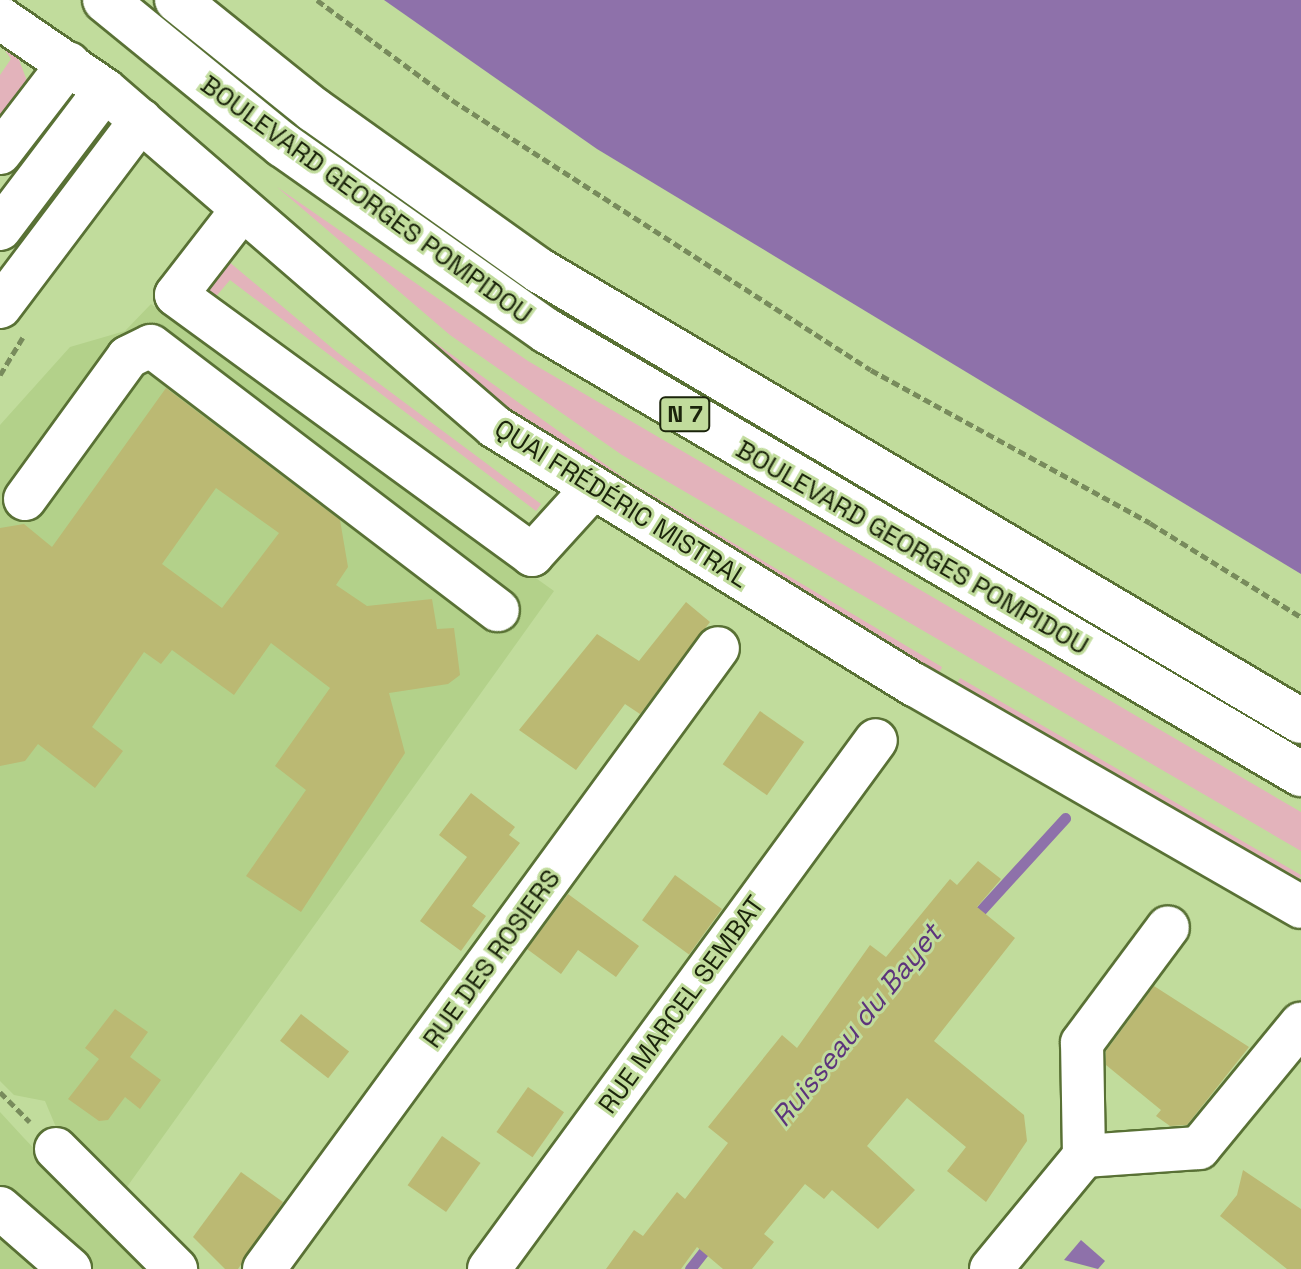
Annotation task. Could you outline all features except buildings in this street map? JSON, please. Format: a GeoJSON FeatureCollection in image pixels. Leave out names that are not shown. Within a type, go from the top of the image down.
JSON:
{"type":"FeatureCollection","features":[{"type":"Feature","properties":{"kind":"main road","name":"BOULEVARD GEORGES POMPIDOU"},"geometry":{"type":"LineString","coordinates":[[105,0],[283,145],[547,331],[1301,774]]}},
{"type":"Feature","properties":{"kind":"main road","name":"BOULEVARD GEORGES POMPIDOU"},"geometry":{"type":"LineString","coordinates":[[177,0],[314,110],[540,271],[1301,721]]}},
{"type":"Feature","properties":{"kind":"street","name":"QUAI FRÉDÉRIC MISTRAL"},"geometry":{"type":"LineString","coordinates":[[0,18],[69,63],[141,120],[445,390],[591,490],[1301,907]]}},
{"type":"Feature","properties":{"kind":"street"},"geometry":{"type":"LineString","coordinates":[[0,153],[69,63]]}},
{"type":"Feature","properties":{"kind":"street"},"geometry":{"type":"LineString","coordinates":[[0,229],[105,90]]}},
{"type":"Feature","properties":{"kind":"street"},"geometry":{"type":"LineString","coordinates":[[14,316],[141,120]]}},
{"type":"Feature","properties":{"kind":"street"},"geometry":{"type":"LineString","coordinates":[[25,499],[128,357],[151,346],[176,295],[241,211]]}},
{"type":"Feature","properties":{"kind":"street"},"geometry":{"type":"LineString","coordinates":[[176,295],[532,555],[591,490]]}},
{"type":"Feature","properties":{"kind":"street"},"geometry":{"type":"LineString","coordinates":[[151,346],[498,610]]}},
{"type":"Feature","properties":{"kind":"street","name":"RUE DES ROSIERS"},"geometry":{"type":"LineString","coordinates":[[264,1269],[718,648]]}},
{"type":"Feature","properties":{"kind":"street","name":"RUE MARCEL SEMBAT"},"geometry":{"type":"LineString","coordinates":[[489,1269],[876,740]]}},
{"type":"Feature","properties":{"kind":"street"},"geometry":{"type":"LineString","coordinates":[[991,1269],[1084,1156],[1082,1043],[1168,927]]}},
{"type":"Feature","properties":{"kind":"street"},"geometry":{"type":"LineString","coordinates":[[1084,1156],[1199,1148],[1301,1024]]}},
{"type":"Feature","properties":{"kind":"street"},"geometry":{"type":"LineString","coordinates":[[56,1149],[176,1269]]}},
{"type":"Feature","properties":{"kind":"street"},"geometry":{"type":"LineString","coordinates":[[0,1208],[70,1269]]}},
{"type":"Feature","properties":{"kind":"path"},"geometry":{"type":"LineString","coordinates":[[317,0],[452,100],[871,370],[1150,523],[1301,617]]}},
{"type":"Feature","properties":{"kind":"path"},"geometry":{"type":"LineString","coordinates":[[0,375],[14,316]]}},
{"type":"Feature","properties":{"kind":"shaded area"},"geometry":{"type":"Polygon","coordinates":[[[384,0],[1301,0],[1301,574],[597,149],[384,0]]]}},
{"type":"Feature","properties":{"kind":"shaded area"},"geometry":{"type":"Polygon","coordinates":[[[0,43],[18,57],[27,81],[0,136],[0,75],[11,59],[0,43]]]}},
{"type":"Feature","properties":{"kind":"shaded area"},"geometry":{"type":"Polygon","coordinates":[[[277,187],[528,361],[1301,812],[1301,851],[622,455],[450,335],[277,187]]]}},
{"type":"Feature","properties":{"kind":"shaded area"},"geometry":{"type":"Polygon","coordinates":[[[222,256],[338,353],[541,504],[536,511],[230,280],[212,301],[196,290],[222,256]]]}},
{"type":"Feature","properties":{"kind":"shaded area"},"geometry":{"type":"Polygon","coordinates":[[[151,304],[554,591],[119,1198],[58,1132],[45,1101],[14,1095],[0,1081],[0,425],[70,347],[125,331],[151,304]]]}},
{"type":"Feature","properties":{"kind":"shaded area"},"geometry":{"type":"Polygon","coordinates":[[[392,312],[627,480],[942,667],[939,674],[586,464],[484,394],[392,312]]]}},
{"type":"Feature","properties":{"kind":"shaded area"},"geometry":{"type":"Polygon","coordinates":[[[960,678],[1301,875],[1297,882],[956,685],[960,678]]]}},
{"type":"Feature","properties":{"kind":"shaded area"},"geometry":{"type":"Polygon","coordinates":[[[0,1112],[23,1137],[149,1269],[0,1269],[0,1112]]]}},
{"type":"Feature","properties":{"kind":"shaded area"},"geometry":{"type":"Polygon","coordinates":[[[1081,1240],[1105,1261],[1098,1269],[1064,1260],[1081,1240]]]}},
{"type":"Feature","properties":{"kind":"waterway","name":"Ruisseau du Bayet"},"geometry":{"type":"LineString","coordinates":[[972,920],[1065,818]]}},
{"type":"Feature","properties":{"kind":"waterway","name":"Ruisseau du Bayet"},"geometry":{"type":"LineString","coordinates":[[690,1269],[712,1241]]}}]}
